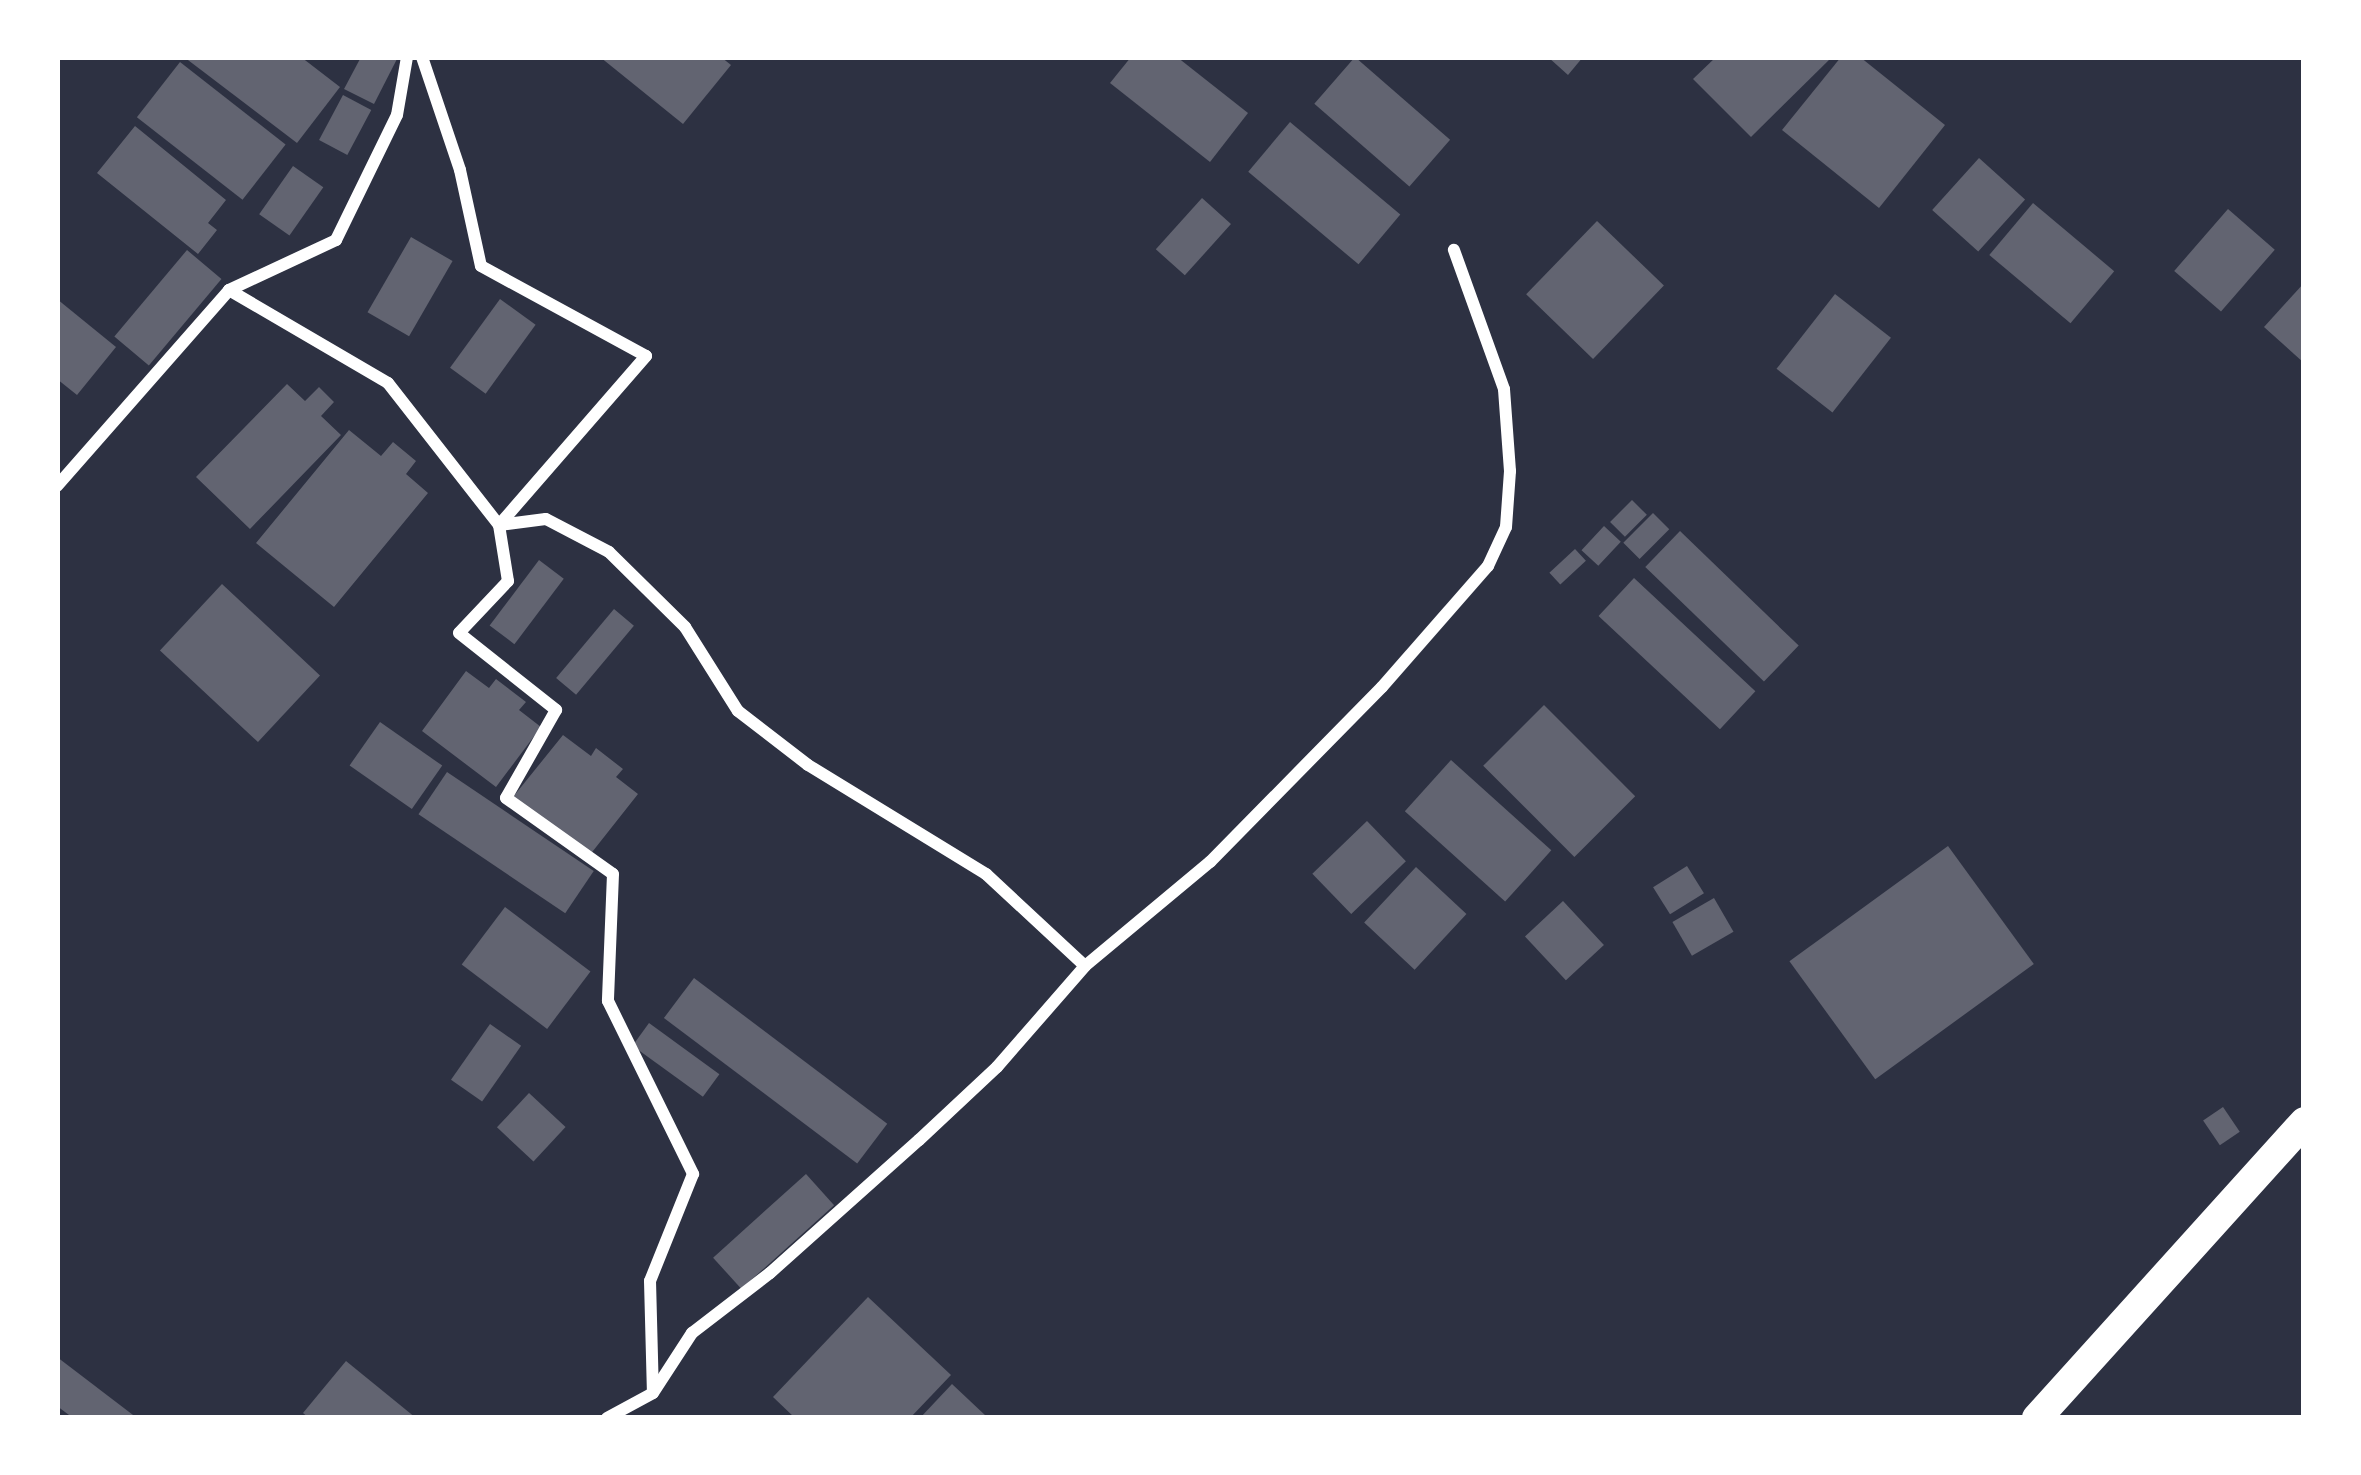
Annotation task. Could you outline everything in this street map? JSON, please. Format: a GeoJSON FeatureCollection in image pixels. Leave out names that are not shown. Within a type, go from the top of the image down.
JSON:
{"type":"FeatureCollection","features":[{"type":"Feature","properties":{"kind":"main road"},"geometry":{"type":"LineString","coordinates":[[2037,1418],[2304,1122]]}},
{"type":"Feature","properties":{"kind":"street"},"geometry":{"type":"LineString","coordinates":[[57,486],[229,290],[336,240],[397,115],[407,57]]}},
{"type":"Feature","properties":{"kind":"street"},"geometry":{"type":"LineString","coordinates":[[422,57],[460,170],[481,266],[646,356],[500,525]]}},
{"type":"Feature","properties":{"kind":"street"},"geometry":{"type":"LineString","coordinates":[[607,1418],[653,1393],[692,1333],[770,1273],[920,1140],[997,1067],[1085,966],[1210,862],[1430,636],[1488,566],[1506,527],[1510,471],[1504,389],[1454,250]]}},
{"type":"Feature","properties":{"kind":"street"},"geometry":{"type":"LineString","coordinates":[[229,290],[388,383],[500,525],[508,581],[459,633],[556,710],[506,798],[613,874],[608,1001],[693,1174],[650,1281],[653,1393]]}},
{"type":"Feature","properties":{"kind":"street"},"geometry":{"type":"LineString","coordinates":[[500,525],[546,519],[609,553],[685,627],[738,711],[808,765],[986,874],[1085,966]]}},
{"type":"Feature","properties":{"kind":"building"},"geometry":{"type":"Polygon","coordinates":[[[184,57],[301,57],[340,87],[297,143],[184,57]]]}},
{"type":"Feature","properties":{"kind":"building"},"geometry":{"type":"Polygon","coordinates":[[[361,57],[398,57],[374,104],[344,89],[361,57]]]}},
{"type":"Feature","properties":{"kind":"building"},"geometry":{"type":"Polygon","coordinates":[[[600,57],[721,57],[731,65],[683,124],[600,57]]]}},
{"type":"Feature","properties":{"kind":"building"},"geometry":{"type":"Polygon","coordinates":[[[1131,57],[1177,57],[1248,113],[1210,162],[1110,83],[1131,57]]]}},
{"type":"Feature","properties":{"kind":"building"},"geometry":{"type":"Polygon","coordinates":[[[1355,57],[1450,140],[1409,186],[1314,104],[1355,57]]]}},
{"type":"Feature","properties":{"kind":"building"},"geometry":{"type":"Polygon","coordinates":[[[1548,57],[1583,57],[1568,75],[1548,57]]]}},
{"type":"Feature","properties":{"kind":"building"},"geometry":{"type":"Polygon","coordinates":[[[1716,57],[1832,57],[1751,137],[1693,79],[1716,57]]]}},
{"type":"Feature","properties":{"kind":"building"},"geometry":{"type":"Polygon","coordinates":[[[1841,57],[1860,57],[1945,125],[1879,208],[1782,130],[1841,57]]]}},
{"type":"Feature","properties":{"kind":"building"},"geometry":{"type":"Polygon","coordinates":[[[180,62],[286,144],[242,200],[137,117],[180,62]]]}},
{"type":"Feature","properties":{"kind":"building"},"geometry":{"type":"Polygon","coordinates":[[[343,95],[371,110],[347,155],[319,140],[343,95]]]}},
{"type":"Feature","properties":{"kind":"building"},"geometry":{"type":"Polygon","coordinates":[[[1290,122],[1400,215],[1359,264],[1248,172],[1290,122]]]}},
{"type":"Feature","properties":{"kind":"building"},"geometry":{"type":"Polygon","coordinates":[[[135,126],[226,200],[208,223],[217,230],[198,254],[97,173],[135,126]]]}},
{"type":"Feature","properties":{"kind":"building"},"geometry":{"type":"Polygon","coordinates":[[[1979,158],[2025,199],[1978,252],[1932,210],[1979,158]]]}},
{"type":"Feature","properties":{"kind":"building"},"geometry":{"type":"Polygon","coordinates":[[[293,166],[323,187],[289,236],[259,214],[293,166]]]}},
{"type":"Feature","properties":{"kind":"building"},"geometry":{"type":"Polygon","coordinates":[[[1202,198],[1231,224],[1185,275],[1156,249],[1202,198]]]}},
{"type":"Feature","properties":{"kind":"building"},"geometry":{"type":"Polygon","coordinates":[[[2033,203],[2114,271],[2070,323],[1989,255],[2033,203]]]}},
{"type":"Feature","properties":{"kind":"building"},"geometry":{"type":"Polygon","coordinates":[[[2228,209],[2275,250],[2221,312],[2174,271],[2228,209]]]}},
{"type":"Feature","properties":{"kind":"building"},"geometry":{"type":"Polygon","coordinates":[[[1597,221],[1664,286],[1593,359],[1526,294],[1597,221]]]}},
{"type":"Feature","properties":{"kind":"building"},"geometry":{"type":"Polygon","coordinates":[[[411,237],[453,261],[409,336],[368,312],[411,237]]]}},
{"type":"Feature","properties":{"kind":"building"},"geometry":{"type":"Polygon","coordinates":[[[187,250],[221,279],[149,365],[114,337],[187,250]]]}},
{"type":"Feature","properties":{"kind":"building"},"geometry":{"type":"Polygon","coordinates":[[[2304,283],[2304,363],[2264,327],[2304,283]]]}},
{"type":"Feature","properties":{"kind":"building"},"geometry":{"type":"Polygon","coordinates":[[[1835,294],[1891,338],[1832,413],[1777,369],[1835,294]]]}},
{"type":"Feature","properties":{"kind":"building"},"geometry":{"type":"Polygon","coordinates":[[[57,299],[116,347],[77,395],[57,379],[57,299]]]}},
{"type":"Feature","properties":{"kind":"building"},"geometry":{"type":"Polygon","coordinates":[[[500,299],[536,325],[486,394],[450,368],[500,299]]]}},
{"type":"Feature","properties":{"kind":"building"},"geometry":{"type":"Polygon","coordinates":[[[287,384],[305,401],[319,387],[334,402],[321,416],[341,435],[250,529],[196,477],[287,384]]]}},
{"type":"Feature","properties":{"kind":"building"},"geometry":{"type":"Polygon","coordinates":[[[349,430],[381,456],[393,442],[416,461],[406,474],[428,493],[334,607],[256,543],[349,430]]]}},
{"type":"Feature","properties":{"kind":"building"},"geometry":{"type":"Polygon","coordinates":[[[1632,500],[1647,515],[1625,537],[1610,522],[1632,500]]]}},
{"type":"Feature","properties":{"kind":"building"},"geometry":{"type":"Polygon","coordinates":[[[1653,513],[1669,529],[1640,559],[1623,543],[1653,513]]]}},
{"type":"Feature","properties":{"kind":"building"},"geometry":{"type":"Polygon","coordinates":[[[1604,526],[1621,542],[1598,566],[1581,550],[1604,526]]]}},
{"type":"Feature","properties":{"kind":"building"},"geometry":{"type":"Polygon","coordinates":[[[1680,531],[1799,646],[1764,682],[1645,567],[1680,531]]]}},
{"type":"Feature","properties":{"kind":"building"},"geometry":{"type":"Polygon","coordinates":[[[1575,549],[1586,561],[1560,585],[1549,573],[1575,549]]]}},
{"type":"Feature","properties":{"kind":"building"},"geometry":{"type":"Polygon","coordinates":[[[539,560],[564,579],[514,644],[490,625],[539,560]]]}},
{"type":"Feature","properties":{"kind":"building"},"geometry":{"type":"Polygon","coordinates":[[[1634,578],[1755,691],[1720,729],[1599,616],[1634,578]]]}},
{"type":"Feature","properties":{"kind":"building"},"geometry":{"type":"Polygon","coordinates":[[[222,584],[320,675],[258,742],[160,651],[222,584]]]}},
{"type":"Feature","properties":{"kind":"building"},"geometry":{"type":"Polygon","coordinates":[[[614,609],[634,626],[576,695],[556,678],[614,609]]]}},
{"type":"Feature","properties":{"kind":"building"},"geometry":{"type":"Polygon","coordinates":[[[466,671],[489,688],[496,679],[526,702],[519,710],[541,727],[496,787],[422,731],[466,671]]]}},
{"type":"Feature","properties":{"kind":"building"},"geometry":{"type":"Polygon","coordinates":[[[1544,705],[1635,796],[1574,857],[1483,766],[1544,705]]]}},
{"type":"Feature","properties":{"kind":"building"},"geometry":{"type":"Polygon","coordinates":[[[380,722],[442,766],[412,809],[350,765],[380,722]]]}},
{"type":"Feature","properties":{"kind":"building"},"geometry":{"type":"Polygon","coordinates":[[[563,735],[591,756],[596,748],[623,769],[616,777],[638,794],[589,856],[513,797],[563,735]]]}},
{"type":"Feature","properties":{"kind":"building"},"geometry":{"type":"Polygon","coordinates":[[[1451,760],[1551,850],[1505,902],[1405,811],[1451,760]]]}},
{"type":"Feature","properties":{"kind":"building"},"geometry":{"type":"Polygon","coordinates":[[[447,772],[594,871],[565,913],[418,814],[447,772]]]}},
{"type":"Feature","properties":{"kind":"building"},"geometry":{"type":"Polygon","coordinates":[[[1367,821],[1406,861],[1351,914],[1312,874],[1367,821]]]}},
{"type":"Feature","properties":{"kind":"building"},"geometry":{"type":"Polygon","coordinates":[[[1948,846],[2034,964],[1875,1079],[1789,961],[1948,846]]]}},
{"type":"Feature","properties":{"kind":"building"},"geometry":{"type":"Polygon","coordinates":[[[1687,866],[1704,893],[1670,914],[1653,887],[1687,866]]]}},
{"type":"Feature","properties":{"kind":"building"},"geometry":{"type":"Polygon","coordinates":[[[1416,867],[1466,914],[1415,970],[1364,923],[1416,867]]]}},
{"type":"Feature","properties":{"kind":"building"},"geometry":{"type":"Polygon","coordinates":[[[1714,898],[1734,932],[1692,956],[1672,922],[1714,898]]]}},
{"type":"Feature","properties":{"kind":"building"},"geometry":{"type":"Polygon","coordinates":[[[1563,901],[1604,945],[1566,980],[1525,936],[1563,901]]]}},
{"type":"Feature","properties":{"kind":"building"},"geometry":{"type":"Polygon","coordinates":[[[505,907],[590,971],[547,1029],[462,965],[505,907]]]}},
{"type":"Feature","properties":{"kind":"building"},"geometry":{"type":"Polygon","coordinates":[[[694,978],[887,1124],[857,1164],[664,1018],[694,978]]]}},
{"type":"Feature","properties":{"kind":"building"},"geometry":{"type":"Polygon","coordinates":[[[649,1023],[719,1074],[703,1097],[633,1046],[649,1023]]]}},
{"type":"Feature","properties":{"kind":"building"},"geometry":{"type":"Polygon","coordinates":[[[490,1024],[521,1046],[482,1101],[451,1080],[490,1024]]]}},
{"type":"Feature","properties":{"kind":"building"},"geometry":{"type":"Polygon","coordinates":[[[529,1093],[566,1127],[534,1161],[497,1127],[529,1093]]]}},
{"type":"Feature","properties":{"kind":"building"},"geometry":{"type":"Polygon","coordinates":[[[2223,1107],[2240,1132],[2220,1145],[2203,1120],[2223,1107]]]}},
{"type":"Feature","properties":{"kind":"building"},"geometry":{"type":"Polygon","coordinates":[[[806,1174],[834,1205],[741,1289],[713,1258],[806,1174]]]}},
{"type":"Feature","properties":{"kind":"building"},"geometry":{"type":"Polygon","coordinates":[[[868,1297],[951,1375],[910,1418],[795,1418],[773,1397],[868,1297]]]}},
{"type":"Feature","properties":{"kind":"building"},"geometry":{"type":"Polygon","coordinates":[[[57,1357],[137,1418],[73,1418],[57,1406],[57,1357]]]}},
{"type":"Feature","properties":{"kind":"building"},"geometry":{"type":"Polygon","coordinates":[[[346,1361],[416,1418],[309,1418],[303,1413],[346,1361]]]}},
{"type":"Feature","properties":{"kind":"building"},"geometry":{"type":"Polygon","coordinates":[[[952,1384],[986,1416],[920,1418],[952,1384]]]}}]}
